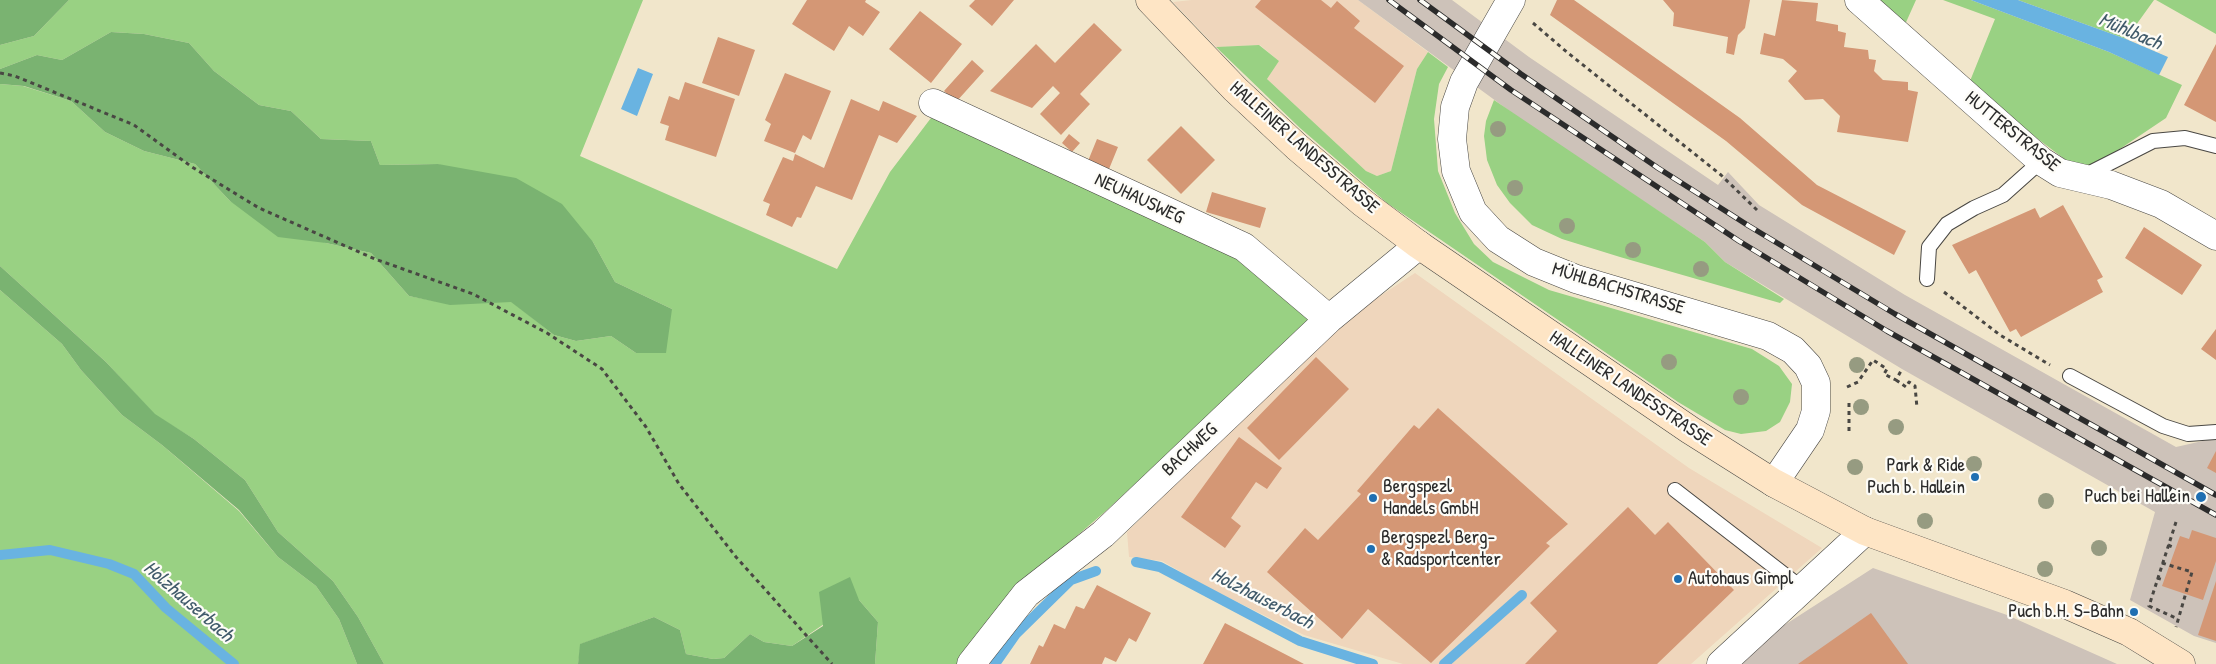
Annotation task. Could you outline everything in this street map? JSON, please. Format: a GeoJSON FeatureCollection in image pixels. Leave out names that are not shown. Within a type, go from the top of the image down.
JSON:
{"type":"FeatureCollection","features":[{"type":"Feature","properties":{"kind":"main road","name":"HALLEINER LANDESSTRASSE"},"geometry":{"type":"LineString","coordinates":[[1150,0],[1235,89],[1297,147],[1363,203],[1419,245],[1681,425],[1774,483],[1865,531],[2065,604],[2128,632],[2181,664]]}},
{"type":"Feature","properties":{"kind":"street","name":"MÜHLBACHSTRASSE"},"geometry":{"type":"LineString","coordinates":[[1511,0],[1464,82],[1455,107],[1452,139],[1456,172],[1473,212],[1498,239],[1534,262],[1576,279],[1768,336],[1793,350],[1808,366],[1816,383],[1816,411],[1810,430],[1774,483]]}},
{"type":"Feature","properties":{"kind":"street","name":"HUTTERSTRASSE"},"geometry":{"type":"LineString","coordinates":[[1859,0],[2041,161],[2060,174],[2111,185],[2161,204],[2216,236]]}},
{"type":"Feature","properties":{"kind":"street","name":"NEUHAUSWEG"},"geometry":{"type":"LineString","coordinates":[[933,103],[1244,247],[1329,319]]}},
{"type":"Feature","properties":{"kind":"street","name":"BACHWEG"},"geometry":{"type":"LineString","coordinates":[[971,664],[1026,594],[1102,534],[1329,319],[1419,245]]}},
{"type":"Feature","properties":{"kind":"street"},"geometry":{"type":"LineString","coordinates":[[1721,664],[1865,531]]}},
{"type":"Feature","properties":{"kind":"lane"},"geometry":{"type":"LineString","coordinates":[[2081,178],[2153,141],[2185,138],[2216,146]]}},
{"type":"Feature","properties":{"kind":"lane"},"geometry":{"type":"LineString","coordinates":[[1928,279],[1929,247],[1947,224],[1974,208],[2003,195],[2041,161]]}},
{"type":"Feature","properties":{"kind":"lane"},"geometry":{"type":"LineString","coordinates":[[2070,376],[2163,426],[2188,434],[2216,432]]}},
{"type":"Feature","properties":{"kind":"lane"},"geometry":{"type":"LineString","coordinates":[[1676,490],[1803,588]]}},
{"type":"Feature","properties":{"kind":"path"},"geometry":{"type":"LineString","coordinates":[[1528,31],[1536,15]]}},
{"type":"Feature","properties":{"kind":"path"},"geometry":{"type":"LineString","coordinates":[[1533,22],[1568,53],[1721,175],[1757,210]]}},
{"type":"Feature","properties":{"kind":"path"},"geometry":{"type":"LineString","coordinates":[[0,73],[15,76],[134,126],[192,167],[259,208],[375,259],[473,294],[547,333],[602,369],[646,427],[685,492],[736,557],[832,664]]}},
{"type":"Feature","properties":{"kind":"path"},"geometry":{"type":"LineString","coordinates":[[1928,279],[2000,336],[2070,376]]}},
{"type":"Feature","properties":{"kind":"path"},"geometry":{"type":"LineString","coordinates":[[1846,388],[1858,382],[1872,360],[1887,369],[1884,374],[1906,387],[1909,382],[1915,386],[1918,408]]}},
{"type":"Feature","properties":{"kind":"path"},"geometry":{"type":"LineString","coordinates":[[1896,380],[1902,369]]}},
{"type":"Feature","properties":{"kind":"path"},"geometry":{"type":"LineString","coordinates":[[1844,381],[1847,393]]}},
{"type":"Feature","properties":{"kind":"path"},"geometry":{"type":"LineString","coordinates":[[1848,398],[1849,432]]}},
{"type":"Feature","properties":{"kind":"path"},"geometry":{"type":"LineString","coordinates":[[2176,522],[2148,606],[2178,619]]}},
{"type":"Feature","properties":{"kind":"path"},"geometry":{"type":"LineString","coordinates":[[2168,545],[2175,548]]}},
{"type":"Feature","properties":{"kind":"path"},"geometry":{"type":"LineString","coordinates":[[2162,563],[2192,572],[2185,594]]}},
{"type":"Feature","properties":{"kind":"path"},"geometry":{"type":"LineString","coordinates":[[2157,578],[2164,580]]}},
{"type":"Feature","properties":{"kind":"shaded area"},"geometry":{"type":"Polygon","coordinates":[[[1192,0],[1358,0],[1428,52],[1417,69],[1391,171],[1377,176],[1366,171],[1267,79],[1279,61],[1260,45],[1216,47],[1173,2],[1192,0]]]}},
{"type":"Feature","properties":{"kind":"shaded area"},"geometry":{"type":"Polygon","coordinates":[[[1358,0],[1452,0],[1529,57],[1718,185],[1728,172],[1759,205],[1905,295],[2176,447],[2216,438],[2216,643],[2194,636],[2130,600],[2155,512],[1902,369],[1725,262],[1705,242],[1526,123],[1358,0]]]}},
{"type":"Feature","properties":{"kind":"shaded area"},"geometry":{"type":"Polygon","coordinates":[[[1415,273],[1689,468],[1822,548],[1691,664],[1403,664],[1304,635],[1209,588],[1162,561],[1129,557],[1127,532],[1311,352],[1368,304],[1415,273]]]}},
{"type":"Feature","properties":{"kind":"shaded area"},"geometry":{"type":"Polygon","coordinates":[[[1873,568],[2007,615],[2117,664],[1739,664],[1783,626],[1873,568]]]}},
{"type":"Feature","properties":{"kind":"green space"},"geometry":{"type":"Polygon","coordinates":[[[0,0],[69,0],[34,36],[0,45],[0,0]]]}},
{"type":"Feature","properties":{"kind":"green space"},"geometry":{"type":"Polygon","coordinates":[[[69,0],[643,0],[580,156],[837,269],[890,172],[934,114],[1238,252],[1311,320],[1107,510],[1022,583],[957,664],[875,664],[878,622],[859,600],[792,646],[764,642],[750,634],[724,658],[713,659],[686,654],[680,630],[654,617],[581,644],[578,664],[384,664],[358,617],[333,581],[278,532],[245,480],[194,439],[155,415],[106,362],[0,266],[0,84],[23,86],[71,101],[105,132],[144,151],[195,164],[230,201],[326,243],[371,253],[409,296],[450,304],[511,301],[554,335],[576,341],[611,336],[636,353],[672,309],[615,282],[593,242],[438,164],[380,165],[371,141],[321,139],[291,111],[259,105],[214,71],[189,43],[144,34],[111,32],[62,60],[37,55],[0,69],[0,45],[34,36],[69,0]]]}},
{"type":"Feature","properties":{"kind":"green space"},"geometry":{"type":"Polygon","coordinates":[[[1874,0],[1916,0],[1903,29],[1874,0]]]}},
{"type":"Feature","properties":{"kind":"green space"},"geometry":{"type":"Polygon","coordinates":[[[1943,0],[1971,0],[2109,52],[2182,85],[2166,118],[2093,167],[2071,164],[1968,86],[1995,19],[1943,0]]]}},
{"type":"Feature","properties":{"kind":"green space"},"geometry":{"type":"Polygon","coordinates":[[[2018,0],[2154,0],[2126,39],[2018,0]]]}},
{"type":"Feature","properties":{"kind":"green space"},"geometry":{"type":"Polygon","coordinates":[[[2156,0],[2216,0],[2216,34],[2156,0]]]}},
{"type":"Feature","properties":{"kind":"green space"},"geometry":{"type":"Polygon","coordinates":[[[111,32],[144,34],[189,43],[214,71],[259,105],[291,111],[321,139],[371,141],[380,165],[438,164],[516,178],[562,204],[593,242],[615,282],[672,309],[666,353],[636,353],[611,336],[576,341],[554,335],[511,302],[450,305],[409,296],[371,253],[326,243],[278,237],[230,201],[195,164],[144,151],[105,132],[71,101],[24,86],[0,84],[0,69],[37,55],[62,60],[111,32]]]}},
{"type":"Feature","properties":{"kind":"green space"},"geometry":{"type":"Polygon","coordinates":[[[1259,45],[1279,61],[1267,79],[1366,171],[1377,176],[1391,171],[1417,69],[1428,52],[1448,67],[1439,84],[1434,119],[1438,171],[1455,213],[1474,244],[1493,262],[1549,290],[1752,349],[1779,366],[1792,384],[1790,402],[1780,422],[1766,431],[1741,434],[1725,430],[1678,402],[1387,203],[1300,128],[1216,47],[1259,45]]]}},
{"type":"Feature","properties":{"kind":"green space"},"geometry":{"type":"Polygon","coordinates":[[[1494,100],[1705,242],[1725,262],[1784,299],[1780,303],[1620,257],[1562,239],[1532,225],[1510,203],[1497,185],[1487,160],[1484,136],[1486,121],[1494,100]]]}},
{"type":"Feature","properties":{"kind":"green space"},"geometry":{"type":"Polygon","coordinates":[[[0,266],[106,362],[155,414],[194,439],[245,480],[278,532],[333,581],[358,617],[384,664],[357,664],[339,619],[316,586],[278,557],[239,510],[162,445],[122,415],[81,370],[62,344],[0,290],[0,266]]]}},
{"type":"Feature","properties":{"kind":"green space"},"geometry":{"type":"Polygon","coordinates":[[[0,290],[62,344],[81,370],[122,415],[162,445],[239,511],[278,557],[316,586],[339,619],[357,664],[0,664],[0,290]]]}},
{"type":"Feature","properties":{"kind":"green space"},"geometry":{"type":"Polygon","coordinates":[[[850,577],[859,600],[878,622],[875,664],[578,664],[580,644],[654,617],[680,630],[686,654],[713,659],[724,658],[750,634],[764,642],[792,646],[823,626],[819,592],[850,577]]]}},
{"type":"Feature","properties":{"kind":"water"},"geometry":{"type":"Polygon","coordinates":[[[1971,0],[2018,0],[2126,39],[2168,57],[2159,75],[2109,52],[1971,0]]]}},
{"type":"Feature","properties":{"kind":"water"},"geometry":{"type":"Polygon","coordinates":[[[638,68],[653,74],[637,116],[621,109],[638,68]]]}},
{"type":"Feature","properties":{"kind":"building"},"geometry":{"type":"Polygon","coordinates":[[[807,0],[866,0],[865,2],[880,12],[863,36],[849,26],[834,51],[792,24],[807,0]]]}},
{"type":"Feature","properties":{"kind":"building"},"geometry":{"type":"Polygon","coordinates":[[[975,0],[1014,0],[992,26],[969,6],[975,0]]]}},
{"type":"Feature","properties":{"kind":"building"},"geometry":{"type":"Polygon","coordinates":[[[1261,0],[1321,0],[1331,8],[1337,1],[1360,21],[1354,28],[1404,66],[1375,103],[1255,7],[1261,0]]]}},
{"type":"Feature","properties":{"kind":"building"},"geometry":{"type":"Polygon","coordinates":[[[1557,0],[1574,0],[1740,118],[1817,185],[1906,231],[1894,255],[1802,205],[1726,141],[1550,15],[1557,0]]]}},
{"type":"Feature","properties":{"kind":"building"},"geometry":{"type":"Polygon","coordinates":[[[1663,0],[1750,0],[1745,28],[1738,35],[1734,55],[1726,53],[1728,37],[1673,26],[1674,13],[1663,0]]]}},
{"type":"Feature","properties":{"kind":"building"},"geometry":{"type":"Polygon","coordinates":[[[1782,0],[1818,3],[1816,21],[1838,25],[1838,31],[1846,33],[1844,47],[1868,50],[1869,59],[1876,60],[1874,71],[1883,80],[1908,82],[1908,90],[1918,92],[1908,142],[1837,132],[1840,116],[1823,99],[1805,100],[1788,81],[1797,71],[1783,59],[1760,54],[1764,33],[1775,36],[1782,0]]]}},
{"type":"Feature","properties":{"kind":"building"},"geometry":{"type":"Polygon","coordinates":[[[920,11],[962,44],[931,83],[889,49],[920,11]]]}},
{"type":"Feature","properties":{"kind":"building"},"geometry":{"type":"Polygon","coordinates":[[[1094,23],[1122,50],[1080,94],[1090,104],[1061,135],[1040,114],[1060,93],[1053,86],[1032,108],[990,91],[1036,44],[1055,63],[1094,23]]]}},
{"type":"Feature","properties":{"kind":"building"},"geometry":{"type":"Polygon","coordinates":[[[718,37],[755,50],[739,96],[702,83],[718,37]]]}},
{"type":"Feature","properties":{"kind":"building"},"geometry":{"type":"Polygon","coordinates":[[[2216,44],[2216,122],[2184,105],[2216,44]]]}},
{"type":"Feature","properties":{"kind":"building"},"geometry":{"type":"Polygon","coordinates":[[[972,60],[984,71],[956,102],[944,91],[972,60]]]}},
{"type":"Feature","properties":{"kind":"building"},"geometry":{"type":"Polygon","coordinates":[[[785,73],[831,91],[811,140],[803,135],[795,153],[764,141],[771,124],[765,120],[785,73]]]}},
{"type":"Feature","properties":{"kind":"building"},"geometry":{"type":"Polygon","coordinates":[[[685,82],[735,99],[716,157],[665,140],[669,126],[660,123],[669,96],[679,100],[685,82]]]}},
{"type":"Feature","properties":{"kind":"building"},"geometry":{"type":"Polygon","coordinates":[[[851,99],[879,111],[883,101],[917,116],[897,143],[879,135],[852,200],[816,186],[801,218],[797,217],[792,227],[766,215],[770,204],[763,201],[783,157],[793,161],[795,154],[824,168],[851,99]]]}},
{"type":"Feature","properties":{"kind":"building"},"geometry":{"type":"Polygon","coordinates":[[[1181,126],[1215,160],[1181,194],[1147,160],[1181,126]]]}},
{"type":"Feature","properties":{"kind":"building"},"geometry":{"type":"Polygon","coordinates":[[[1069,134],[1080,143],[1072,152],[1062,143],[1069,134]]]}},
{"type":"Feature","properties":{"kind":"building"},"geometry":{"type":"Polygon","coordinates":[[[1097,139],[1118,147],[1109,169],[1088,161],[1097,139]]]}},
{"type":"Feature","properties":{"kind":"building"},"geometry":{"type":"Polygon","coordinates":[[[1212,192],[1266,208],[1260,228],[1206,212],[1212,192]]]}},
{"type":"Feature","properties":{"kind":"building"},"geometry":{"type":"Polygon","coordinates":[[[2063,205],[2103,277],[2097,280],[2103,292],[2021,337],[2016,329],[2010,332],[1976,270],[1969,274],[1952,245],[2035,208],[2040,218],[2063,205]]]}},
{"type":"Feature","properties":{"kind":"building"},"geometry":{"type":"Polygon","coordinates":[[[2144,227],[2202,265],[2182,295],[2125,258],[2144,227]]]}},
{"type":"Feature","properties":{"kind":"building"},"geometry":{"type":"Polygon","coordinates":[[[2216,329],[2216,360],[2201,349],[2216,329]]]}},
{"type":"Feature","properties":{"kind":"building"},"geometry":{"type":"Polygon","coordinates":[[[1316,357],[1349,389],[1279,460],[1247,428],[1316,357]]]}},
{"type":"Feature","properties":{"kind":"building"},"geometry":{"type":"Polygon","coordinates":[[[1438,408],[1568,524],[1546,543],[1550,546],[1431,663],[1368,609],[1342,639],[1267,572],[1305,528],[1318,540],[1361,494],[1357,491],[1414,425],[1419,429],[1438,408]]]}},
{"type":"Feature","properties":{"kind":"building"},"geometry":{"type":"Polygon","coordinates":[[[1239,437],[1282,468],[1267,489],[1256,482],[1231,518],[1241,526],[1225,548],[1181,517],[1239,437]]]}},
{"type":"Feature","properties":{"kind":"building"},"geometry":{"type":"Polygon","coordinates":[[[2216,451],[2216,473],[2207,468],[2216,451]]]}},
{"type":"Feature","properties":{"kind":"building"},"geometry":{"type":"Polygon","coordinates":[[[1628,507],[1655,535],[1668,522],[1734,590],[1657,664],[1525,664],[1557,631],[1530,603],[1628,507]]]}},
{"type":"Feature","properties":{"kind":"building"},"geometry":{"type":"Polygon","coordinates":[[[2192,530],[2216,538],[2216,561],[2203,600],[2162,586],[2180,536],[2189,539],[2192,530]]]}},
{"type":"Feature","properties":{"kind":"building"},"geometry":{"type":"Polygon","coordinates":[[[2216,581],[2216,641],[2198,635],[2216,581]]]}},
{"type":"Feature","properties":{"kind":"building"},"geometry":{"type":"Polygon","coordinates":[[[1097,585],[1151,613],[1136,642],[1129,638],[1116,662],[1105,657],[1102,664],[1030,664],[1039,645],[1043,647],[1054,624],[1065,629],[1076,606],[1084,609],[1097,585]]]}},
{"type":"Feature","properties":{"kind":"building"},"geometry":{"type":"Polygon","coordinates":[[[1871,613],[1908,664],[1798,664],[1871,613]]]}},
{"type":"Feature","properties":{"kind":"building"},"geometry":{"type":"Polygon","coordinates":[[[1225,623],[1304,664],[1203,664],[1225,623]]]}},
{"type":"Feature","properties":{"kind":"waterway","name":"Holzhauserbach"},"geometry":{"type":"LineString","coordinates":[[0,555],[50,550],[109,564],[134,574],[166,608],[234,664]]}},
{"type":"Feature","properties":{"kind":"waterway","name":"Holzhauserbach"},"geometry":{"type":"LineString","coordinates":[[1136,562],[1160,567],[1300,641],[1373,664]]}},
{"type":"Feature","properties":{"kind":"waterway","name":"Holzhauserbach"},"geometry":{"type":"LineString","coordinates":[[995,664],[1016,634],[1071,580],[1096,571]]}},
{"type":"Feature","properties":{"kind":"waterway","name":"Holzhauserbach"},"geometry":{"type":"LineString","coordinates":[[1444,664],[1522,595]]}},
{"type":"Feature","properties":{"kind":"railway"},"geometry":{"type":"LineString","coordinates":[[1389,0],[1511,90],[1739,241],[1887,331],[2216,515]]}},
{"type":"Feature","properties":{"kind":"railway"},"geometry":{"type":"LineString","coordinates":[[1420,0],[1521,74],[1658,168],[1749,226],[1895,314],[2216,495]]}},
{"type":"Feature","properties":{"kind":"place","name":"Park & Ride Puch b. Hallein"},"geometry":{"type":"Point","coordinates":[1975,477]}},
{"type":"Feature","properties":{"kind":"place","name":"Puch bei Hallein"},"geometry":{"type":"Point","coordinates":[2201,497]}},
{"type":"Feature","properties":{"kind":"place","name":"Bergspezl Handels GmbH"},"geometry":{"type":"Point","coordinates":[1373,498]}},
{"type":"Feature","properties":{"kind":"place","name":"Bergspezl Berg- & Radsportcenter"},"geometry":{"type":"Point","coordinates":[1371,549]}},
{"type":"Feature","properties":{"kind":"place","name":"Autohaus Gimpl"},"geometry":{"type":"Point","coordinates":[1678,579]}},
{"type":"Feature","properties":{"kind":"place","name":"Puch b.H. S-Bahn"},"geometry":{"type":"Point","coordinates":[2134,612]}},
{"type":"Feature","properties":{"kind":"water label","name":"Mühlbach"},"geometry":{"type":"Point","coordinates":[2130,32]}}]}
